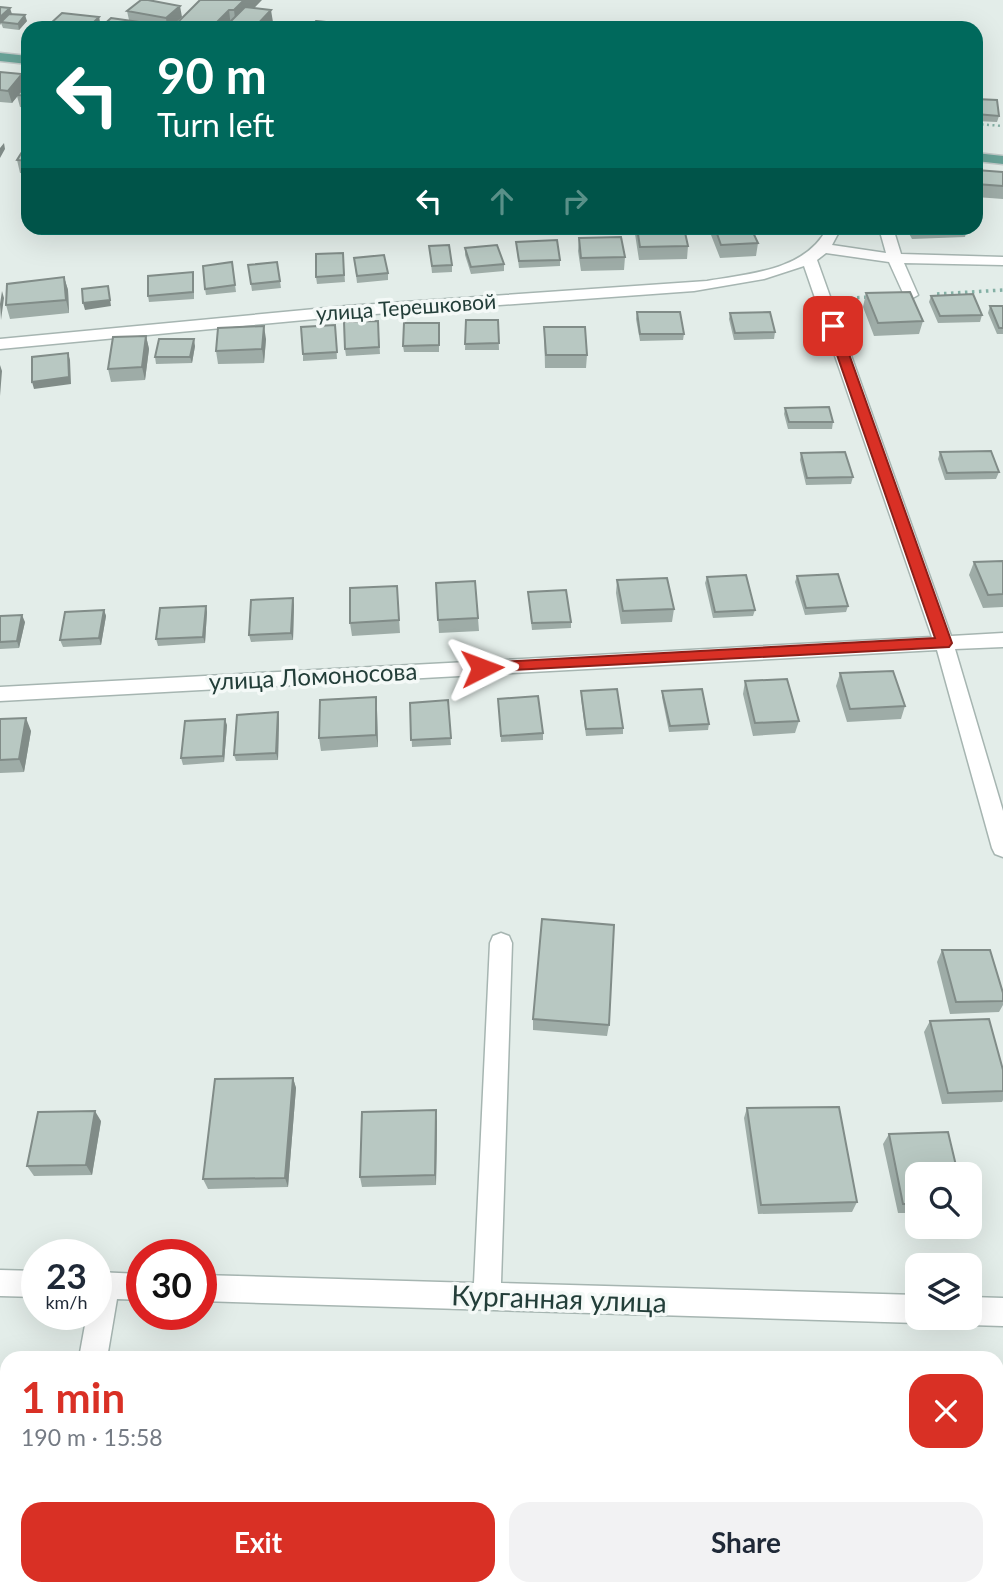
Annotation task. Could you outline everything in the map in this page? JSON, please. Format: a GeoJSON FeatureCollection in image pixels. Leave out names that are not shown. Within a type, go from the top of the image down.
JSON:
{"type":"FeatureCollection","features":[{"type":"Feature","properties":{"kind":"main road"},"geometry":{"type":"LineString","coordinates":[[0,57],[21,59]]}},
{"type":"Feature","properties":{"kind":"main road"},"geometry":{"type":"LineString","coordinates":[[983,158],[1003,160]]}},
{"type":"Feature","properties":{"kind":"street"},"geometry":{"type":"LineString","coordinates":[[817,254],[829,235]]}},
{"type":"Feature","properties":{"kind":"street"},"geometry":{"type":"LineString","coordinates":[[888,235],[895,260],[911,295]]}},
{"type":"Feature","properties":{"kind":"street"},"geometry":{"type":"LineString","coordinates":[[817,254],[895,260],[1003,261]]}},
{"type":"Feature","properties":{"kind":"street"},"geometry":{"type":"LineString","coordinates":[[817,254],[944,643],[1003,848]]}},
{"type":"Feature","properties":{"kind":"street","name":"улица Терешковой"},"geometry":{"type":"LineString","coordinates":[[0,344],[347,311],[694,287],[744,280],[817,254]]}},
{"type":"Feature","properties":{"kind":"street","name":"улица Ломоносова"},"geometry":{"type":"LineString","coordinates":[[0,694],[1003,640]]}},
{"type":"Feature","properties":{"kind":"street"},"geometry":{"type":"LineString","coordinates":[[486,1297],[500,943]]}},
{"type":"Feature","properties":{"kind":"street"},"geometry":{"type":"LineString","coordinates":[[0,1283],[21,1284]]}},
{"type":"Feature","properties":{"kind":"street","name":"Курганная улица"},"geometry":{"type":"LineString","coordinates":[[217,1289],[905,1310]]}},
{"type":"Feature","properties":{"kind":"street"},"geometry":{"type":"LineString","coordinates":[[982,1311],[1003,1312]]}},
{"type":"Feature","properties":{"kind":"street"},"geometry":{"type":"LineString","coordinates":[[94,1351],[96,1330]]}},
{"type":"Feature","properties":{"kind":"path"},"geometry":{"type":"LineString","coordinates":[[983,125],[1003,126]]}},
{"type":"Feature","properties":{"kind":"building"},"geometry":{"type":"Polygon","coordinates":[[[141,0],[180,6],[166,18],[127,11],[141,0]]]}},
{"type":"Feature","properties":{"kind":"building"},"geometry":{"type":"Polygon","coordinates":[[[200,0],[244,0],[218,21],[179,21],[200,0]]]}},
{"type":"Feature","properties":{"kind":"building"},"geometry":{"type":"Polygon","coordinates":[[[0,7],[10,8],[0,17],[0,7]]]}},
{"type":"Feature","properties":{"kind":"building"},"geometry":{"type":"Polygon","coordinates":[[[245,7],[271,10],[261,21],[231,21],[245,7]]]}},
{"type":"Feature","properties":{"kind":"building"},"geometry":{"type":"Polygon","coordinates":[[[62,13],[99,17],[95,21],[53,21],[62,13]]]}},
{"type":"Feature","properties":{"kind":"building"},"geometry":{"type":"Polygon","coordinates":[[[9,14],[25,15],[18,24],[1,22],[9,14]]]}},
{"type":"Feature","properties":{"kind":"building"},"geometry":{"type":"Polygon","coordinates":[[[111,18],[132,21],[108,21],[111,18]]]}},
{"type":"Feature","properties":{"kind":"building"},"geometry":{"type":"Polygon","coordinates":[[[0,72],[21,74],[8,91],[0,90],[0,72]]]}},
{"type":"Feature","properties":{"kind":"building"},"geometry":{"type":"Polygon","coordinates":[[[983,99],[997,100],[999,116],[983,115],[983,99]]]}},
{"type":"Feature","properties":{"kind":"building"},"geometry":{"type":"Polygon","coordinates":[[[983,171],[1003,172],[1003,186],[983,185],[983,171]]]}},
{"type":"Feature","properties":{"kind":"building"},"geometry":{"type":"Polygon","coordinates":[[[638,235],[686,235],[688,246],[640,247],[638,235]]]}},
{"type":"Feature","properties":{"kind":"building"},"geometry":{"type":"Polygon","coordinates":[[[717,235],[754,235],[758,243],[721,245],[717,235]]]}},
{"type":"Feature","properties":{"kind":"building"},"geometry":{"type":"Polygon","coordinates":[[[621,237],[625,257],[581,258],[579,238],[621,237]]]}},
{"type":"Feature","properties":{"kind":"building"},"geometry":{"type":"Polygon","coordinates":[[[557,240],[560,260],[519,261],[516,242],[557,240]]]}},
{"type":"Feature","properties":{"kind":"building"},"geometry":{"type":"Polygon","coordinates":[[[449,245],[452,265],[432,266],[429,246],[449,245]]]}},
{"type":"Feature","properties":{"kind":"building"},"geometry":{"type":"Polygon","coordinates":[[[497,245],[504,264],[471,267],[465,248],[497,245]]]}},
{"type":"Feature","properties":{"kind":"building"},"geometry":{"type":"Polygon","coordinates":[[[343,253],[344,275],[316,277],[316,254],[343,253]]]}},
{"type":"Feature","properties":{"kind":"building"},"geometry":{"type":"Polygon","coordinates":[[[384,255],[388,273],[357,276],[354,258],[384,255]]]}},
{"type":"Feature","properties":{"kind":"building"},"geometry":{"type":"Polygon","coordinates":[[[232,262],[235,285],[205,289],[203,266],[232,262]]]}},
{"type":"Feature","properties":{"kind":"building"},"geometry":{"type":"Polygon","coordinates":[[[277,262],[280,281],[251,284],[248,265],[277,262]]]}},
{"type":"Feature","properties":{"kind":"building"},"geometry":{"type":"Polygon","coordinates":[[[193,272],[193,292],[148,296],[148,276],[193,272]]]}},
{"type":"Feature","properties":{"kind":"building"},"geometry":{"type":"Polygon","coordinates":[[[64,277],[66,300],[6,305],[7,284],[64,277]]]}},
{"type":"Feature","properties":{"kind":"building"},"geometry":{"type":"Polygon","coordinates":[[[108,286],[110,300],[83,303],[82,289],[108,286]]]}},
{"type":"Feature","properties":{"kind":"building"},"geometry":{"type":"Polygon","coordinates":[[[910,292],[923,321],[878,323],[866,293],[910,292]]]}},
{"type":"Feature","properties":{"kind":"building"},"geometry":{"type":"Polygon","coordinates":[[[973,294],[982,315],[940,316],[931,296],[973,294]]]}},
{"type":"Feature","properties":{"kind":"building"},"geometry":{"type":"Polygon","coordinates":[[[990,306],[1003,306],[1003,328],[999,328],[990,306]]]}},
{"type":"Feature","properties":{"kind":"building"},"geometry":{"type":"Polygon","coordinates":[[[637,312],[680,312],[684,334],[640,334],[637,312]]]}},
{"type":"Feature","properties":{"kind":"building"},"geometry":{"type":"Polygon","coordinates":[[[770,312],[775,332],[735,333],[730,313],[770,312]]]}},
{"type":"Feature","properties":{"kind":"building"},"geometry":{"type":"Polygon","coordinates":[[[466,320],[498,320],[499,343],[465,344],[466,320]]]}},
{"type":"Feature","properties":{"kind":"building"},"geometry":{"type":"Polygon","coordinates":[[[378,321],[379,347],[345,349],[344,322],[378,321]]]}},
{"type":"Feature","properties":{"kind":"building"},"geometry":{"type":"Polygon","coordinates":[[[404,323],[439,323],[439,345],[403,346],[404,323]]]}},
{"type":"Feature","properties":{"kind":"building"},"geometry":{"type":"Polygon","coordinates":[[[335,325],[337,352],[303,354],[301,327],[335,325]]]}},
{"type":"Feature","properties":{"kind":"building"},"geometry":{"type":"Polygon","coordinates":[[[264,326],[262,349],[216,351],[218,328],[264,326]]]}},
{"type":"Feature","properties":{"kind":"building"},"geometry":{"type":"Polygon","coordinates":[[[544,327],[585,327],[587,355],[546,355],[544,327]]]}},
{"type":"Feature","properties":{"kind":"building"},"geometry":{"type":"Polygon","coordinates":[[[146,336],[142,367],[108,369],[113,337],[146,336]]]}},
{"type":"Feature","properties":{"kind":"building"},"geometry":{"type":"Polygon","coordinates":[[[159,339],[194,339],[190,357],[155,357],[159,339]]]}},
{"type":"Feature","properties":{"kind":"building"},"geometry":{"type":"Polygon","coordinates":[[[68,353],[69,377],[32,382],[32,357],[68,353]]]}},
{"type":"Feature","properties":{"kind":"building"},"geometry":{"type":"Polygon","coordinates":[[[829,407],[833,422],[789,422],[785,408],[829,407]]]}},
{"type":"Feature","properties":{"kind":"building"},"geometry":{"type":"Polygon","coordinates":[[[991,451],[999,472],[947,473],[940,452],[991,451]]]}},
{"type":"Feature","properties":{"kind":"building"},"geometry":{"type":"Polygon","coordinates":[[[845,452],[853,477],[807,478],[801,453],[845,452]]]}},
{"type":"Feature","properties":{"kind":"building"},"geometry":{"type":"Polygon","coordinates":[[[1003,561],[1003,594],[988,595],[974,562],[1003,561]]]}},
{"type":"Feature","properties":{"kind":"building"},"geometry":{"type":"Polygon","coordinates":[[[838,574],[848,606],[806,608],[797,576],[838,574]]]}},
{"type":"Feature","properties":{"kind":"building"},"geometry":{"type":"Polygon","coordinates":[[[746,575],[755,610],[715,612],[707,577],[746,575]]]}},
{"type":"Feature","properties":{"kind":"building"},"geometry":{"type":"Polygon","coordinates":[[[667,578],[674,609],[623,611],[617,580],[667,578]]]}},
{"type":"Feature","properties":{"kind":"building"},"geometry":{"type":"Polygon","coordinates":[[[475,581],[478,618],[438,620],[436,583],[475,581]]]}},
{"type":"Feature","properties":{"kind":"building"},"geometry":{"type":"Polygon","coordinates":[[[397,586],[399,620],[350,623],[350,588],[397,586]]]}},
{"type":"Feature","properties":{"kind":"building"},"geometry":{"type":"Polygon","coordinates":[[[566,590],[571,622],[532,623],[528,592],[566,590]]]}},
{"type":"Feature","properties":{"kind":"building"},"geometry":{"type":"Polygon","coordinates":[[[293,598],[291,633],[249,635],[251,600],[293,598]]]}},
{"type":"Feature","properties":{"kind":"building"},"geometry":{"type":"Polygon","coordinates":[[[206,606],[203,637],[156,639],[160,608],[206,606]]]}},
{"type":"Feature","properties":{"kind":"building"},"geometry":{"type":"Polygon","coordinates":[[[104,610],[99,638],[60,640],[65,612],[104,610]]]}},
{"type":"Feature","properties":{"kind":"building"},"geometry":{"type":"Polygon","coordinates":[[[22,615],[17,641],[0,642],[0,616],[22,615]]]}},
{"type":"Feature","properties":{"kind":"building"},"geometry":{"type":"Polygon","coordinates":[[[893,671],[905,706],[850,709],[840,673],[893,671]]]}},
{"type":"Feature","properties":{"kind":"building"},"geometry":{"type":"Polygon","coordinates":[[[787,679],[799,721],[755,723],[745,681],[787,679]]]}},
{"type":"Feature","properties":{"kind":"building"},"geometry":{"type":"Polygon","coordinates":[[[617,689],[623,728],[586,729],[581,691],[617,689]]]}},
{"type":"Feature","properties":{"kind":"building"},"geometry":{"type":"Polygon","coordinates":[[[702,689],[709,724],[670,726],[662,691],[702,689]]]}},
{"type":"Feature","properties":{"kind":"building"},"geometry":{"type":"Polygon","coordinates":[[[538,696],[543,733],[501,736],[498,699],[538,696]]]}},
{"type":"Feature","properties":{"kind":"building"},"geometry":{"type":"Polygon","coordinates":[[[376,697],[376,735],[319,738],[320,700],[376,697]]]}},
{"type":"Feature","properties":{"kind":"building"},"geometry":{"type":"Polygon","coordinates":[[[448,700],[451,738],[411,740],[410,703],[448,700]]]}},
{"type":"Feature","properties":{"kind":"building"},"geometry":{"type":"Polygon","coordinates":[[[278,712],[276,753],[234,755],[237,715],[278,712]]]}},
{"type":"Feature","properties":{"kind":"building"},"geometry":{"type":"Polygon","coordinates":[[[26,718],[19,759],[0,760],[0,719],[26,718]]]}},
{"type":"Feature","properties":{"kind":"building"},"geometry":{"type":"Polygon","coordinates":[[[225,719],[223,756],[181,758],[185,721],[225,719]]]}},
{"type":"Feature","properties":{"kind":"building"},"geometry":{"type":"Polygon","coordinates":[[[542,919],[614,925],[609,1025],[533,1019],[542,919]]]}},
{"type":"Feature","properties":{"kind":"building"},"geometry":{"type":"Polygon","coordinates":[[[942,950],[990,950],[1003,1001],[956,1002],[942,950]]]}},
{"type":"Feature","properties":{"kind":"building"},"geometry":{"type":"Polygon","coordinates":[[[989,1019],[1003,1070],[1003,1091],[948,1093],[930,1021],[989,1019]]]}},
{"type":"Feature","properties":{"kind":"building"},"geometry":{"type":"Polygon","coordinates":[[[293,1078],[285,1178],[203,1179],[215,1079],[293,1078]]]}},
{"type":"Feature","properties":{"kind":"building"},"geometry":{"type":"Polygon","coordinates":[[[839,1107],[857,1202],[761,1205],[747,1108],[839,1107]]]}},
{"type":"Feature","properties":{"kind":"building"},"geometry":{"type":"Polygon","coordinates":[[[436,1110],[435,1175],[360,1177],[362,1112],[436,1110]]]}},
{"type":"Feature","properties":{"kind":"building"},"geometry":{"type":"Polygon","coordinates":[[[95,1111],[86,1165],[27,1166],[38,1112],[95,1111]]]}},
{"type":"Feature","properties":{"kind":"building"},"geometry":{"type":"Polygon","coordinates":[[[948,1132],[955,1162],[905,1162],[903,1204],[889,1134],[948,1132]]]}},
{"type":"Feature","properties":{"kind":"route"},"geometry":{"type":"LineString","coordinates":[[482,668],[944,643],[833,326]]}}]}
